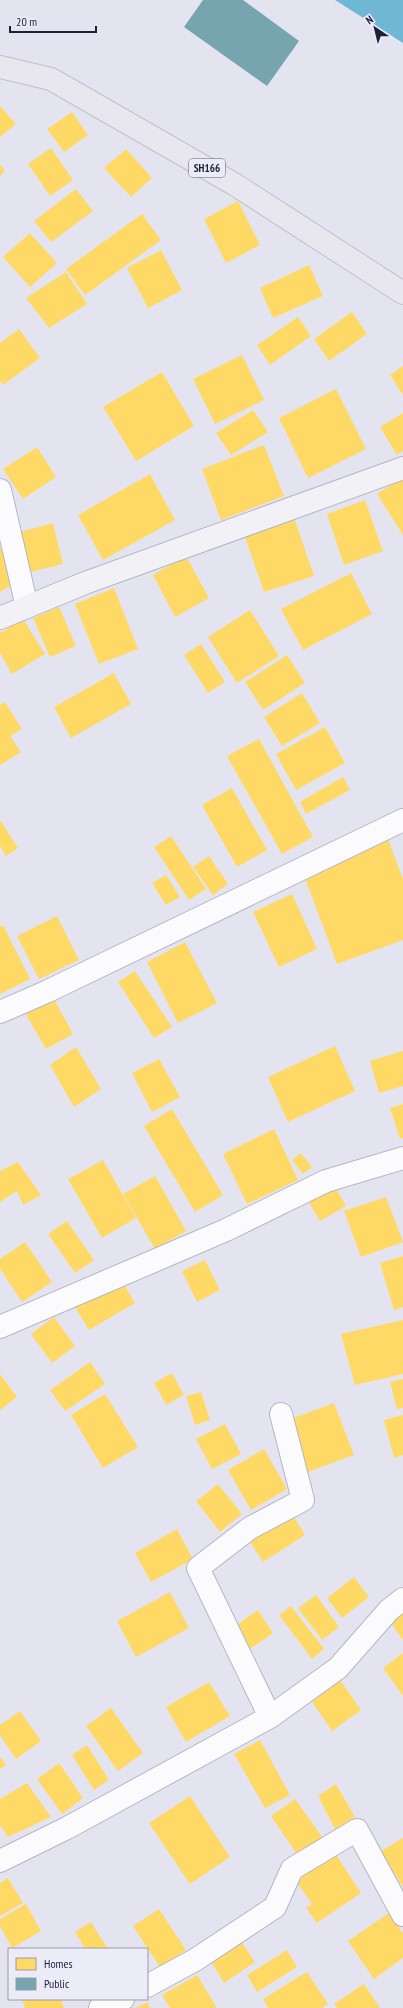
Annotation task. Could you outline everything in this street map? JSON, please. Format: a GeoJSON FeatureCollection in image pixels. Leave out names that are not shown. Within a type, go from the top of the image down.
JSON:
{"type":"FeatureCollection","features":[{"type":"Feature","properties":{"kind":"main road","name":"SH166"},"geometry":{"type":"LineString","coordinates":[[0,67],[51,79],[234,184],[403,293]]}},
{"type":"Feature","properties":{"kind":"main road"},"geometry":{"type":"LineString","coordinates":[[0,618],[85,583],[403,468]]}},
{"type":"Feature","properties":{"kind":"street"},"geometry":{"type":"LineString","coordinates":[[0,490],[27,607]]}},
{"type":"Feature","properties":{"kind":"street"},"geometry":{"type":"LineString","coordinates":[[0,1012],[46,992],[403,820]]}},
{"type":"Feature","properties":{"kind":"street"},"geometry":{"type":"LineString","coordinates":[[0,1327],[226,1230],[326,1181],[403,1158]]}},
{"type":"Feature","properties":{"kind":"street"},"geometry":{"type":"LineString","coordinates":[[270,1717],[198,1568],[250,1528],[303,1500],[281,1414]]}},
{"type":"Feature","properties":{"kind":"street"},"geometry":{"type":"LineString","coordinates":[[0,1861],[67,1828],[270,1717],[338,1668],[388,1610],[403,1599]]}},
{"type":"Feature","properties":{"kind":"street"},"geometry":{"type":"LineString","coordinates":[[148,1985],[195,1960],[275,1907],[292,1869],[358,1830],[403,1915]]}},
{"type":"Feature","properties":{"kind":"street"},"geometry":{"type":"LineString","coordinates":[[100,2008],[120,2000]]}},
{"type":"Feature","properties":{"kind":"water"},"geometry":{"type":"Polygon","coordinates":[[[335,0],[403,0],[403,43],[335,0]]]}},
{"type":"Feature","properties":{"kind":"building: Homes"},"geometry":{"type":"Polygon","coordinates":[[[0,106],[16,124],[0,137],[0,106]]]}},
{"type":"Feature","properties":{"kind":"building: Homes"},"geometry":{"type":"Polygon","coordinates":[[[72,112],[88,135],[64,152],[47,129],[72,112]]]}},
{"type":"Feature","properties":{"kind":"building: Homes"},"geometry":{"type":"Polygon","coordinates":[[[51,148],[73,180],[50,196],[28,164],[51,148]]]}},
{"type":"Feature","properties":{"kind":"building: Homes"},"geometry":{"type":"Polygon","coordinates":[[[126,149],[152,178],[131,197],[104,168],[126,149]]]}},
{"type":"Feature","properties":{"kind":"building: Homes"},"geometry":{"type":"Polygon","coordinates":[[[0,164],[5,171],[0,176],[0,164]]]}},
{"type":"Feature","properties":{"kind":"building: Homes"},"geometry":{"type":"Polygon","coordinates":[[[76,189],[93,211],[51,242],[34,221],[76,189]]]}},
{"type":"Feature","properties":{"kind":"building: Homes"},"geometry":{"type":"Polygon","coordinates":[[[238,201],[260,245],[226,263],[204,219],[238,201]]]}},
{"type":"Feature","properties":{"kind":"building: Homes"},"geometry":{"type":"Polygon","coordinates":[[[142,214],[161,240],[85,295],[66,269],[142,214]]]}},
{"type":"Feature","properties":{"kind":"building: Homes"},"geometry":{"type":"Polygon","coordinates":[[[30,233],[57,263],[30,287],[3,257],[30,233]]]}},
{"type":"Feature","properties":{"kind":"building: Homes"},"geometry":{"type":"Polygon","coordinates":[[[161,250],[182,290],[148,308],[127,268],[161,250]]]}},
{"type":"Feature","properties":{"kind":"building: Homes"},"geometry":{"type":"Polygon","coordinates":[[[309,265],[323,296],[273,318],[260,288],[309,265]]]}},
{"type":"Feature","properties":{"kind":"building: Homes"},"geometry":{"type":"Polygon","coordinates":[[[66,272],[87,304],[49,328],[26,298],[66,272]]]}},
{"type":"Feature","properties":{"kind":"building: Homes"},"geometry":{"type":"Polygon","coordinates":[[[352,312],[367,334],[329,361],[314,339],[352,312]]]}},
{"type":"Feature","properties":{"kind":"building: Homes"},"geometry":{"type":"Polygon","coordinates":[[[298,317],[311,336],[270,365],[257,345],[298,317]]]}},
{"type":"Feature","properties":{"kind":"building: Homes"},"geometry":{"type":"Polygon","coordinates":[[[19,329],[40,358],[3,385],[0,381],[0,343],[19,329]]]}},
{"type":"Feature","properties":{"kind":"building: Homes"},"geometry":{"type":"Polygon","coordinates":[[[242,355],[264,400],[215,424],[193,379],[242,355]]]}},
{"type":"Feature","properties":{"kind":"building: Homes"},"geometry":{"type":"Polygon","coordinates":[[[403,366],[403,395],[390,375],[403,366]]]}},
{"type":"Feature","properties":{"kind":"building: Homes"},"geometry":{"type":"Polygon","coordinates":[[[162,372],[194,426],[136,461],[103,407],[162,372]]]}},
{"type":"Feature","properties":{"kind":"building: Homes"},"geometry":{"type":"Polygon","coordinates":[[[336,389],[366,449],[308,478],[279,418],[336,389]]]}},
{"type":"Feature","properties":{"kind":"building: Homes"},"geometry":{"type":"Polygon","coordinates":[[[253,410],[268,432],[231,455],[216,433],[253,410]]]}},
{"type":"Feature","properties":{"kind":"building: Homes"},"geometry":{"type":"Polygon","coordinates":[[[403,413],[403,451],[397,455],[380,427],[403,413]]]}},
{"type":"Feature","properties":{"kind":"building: Homes"},"geometry":{"type":"Polygon","coordinates":[[[264,445],[284,496],[221,520],[202,469],[264,445]]]}},
{"type":"Feature","properties":{"kind":"building: Homes"},"geometry":{"type":"Polygon","coordinates":[[[37,447],[56,477],[23,499],[3,469],[37,447]]]}},
{"type":"Feature","properties":{"kind":"building: Homes"},"geometry":{"type":"Polygon","coordinates":[[[150,474],[175,520],[103,560],[78,515],[150,474]]]}},
{"type":"Feature","properties":{"kind":"building: Homes"},"geometry":{"type":"Polygon","coordinates":[[[403,477],[403,535],[377,494],[403,477]]]}},
{"type":"Feature","properties":{"kind":"building: Homes"},"geometry":{"type":"Polygon","coordinates":[[[365,500],[383,551],[344,565],[327,514],[365,500]]]}},
{"type":"Feature","properties":{"kind":"building: Homes"},"geometry":{"type":"Polygon","coordinates":[[[294,517],[314,576],[264,592],[244,534],[294,517]]]}},
{"type":"Feature","properties":{"kind":"building: Homes"},"geometry":{"type":"Polygon","coordinates":[[[53,523],[63,564],[30,572],[20,532],[53,523]]]}},
{"type":"Feature","properties":{"kind":"building: Homes"},"geometry":{"type":"Polygon","coordinates":[[[0,546],[20,580],[0,592],[0,546]]]}},
{"type":"Feature","properties":{"kind":"building: Homes"},"geometry":{"type":"Polygon","coordinates":[[[186,556],[209,598],[175,617],[153,575],[186,556]]]}},
{"type":"Feature","properties":{"kind":"building: Homes"},"geometry":{"type":"Polygon","coordinates":[[[351,573],[372,614],[303,650],[281,609],[351,573]]]}},
{"type":"Feature","properties":{"kind":"building: Homes"},"geometry":{"type":"Polygon","coordinates":[[[114,588],[138,649],[99,664],[75,604],[114,588]]]}},
{"type":"Feature","properties":{"kind":"building: Homes"},"geometry":{"type":"Polygon","coordinates":[[[59,607],[76,646],[50,657],[33,618],[59,607]]]}},
{"type":"Feature","properties":{"kind":"building: Homes"},"geometry":{"type":"Polygon","coordinates":[[[250,610],[279,656],[237,683],[208,637],[250,610]]]}},
{"type":"Feature","properties":{"kind":"building: Homes"},"geometry":{"type":"Polygon","coordinates":[[[23,619],[45,654],[12,674],[0,653],[0,633],[23,619]]]}},
{"type":"Feature","properties":{"kind":"building: Homes"},"geometry":{"type":"Polygon","coordinates":[[[201,644],[225,682],[208,693],[184,655],[201,644]]]}},
{"type":"Feature","properties":{"kind":"building: Homes"},"geometry":{"type":"Polygon","coordinates":[[[287,655],[305,683],[263,710],[245,682],[287,655]]]}},
{"type":"Feature","properties":{"kind":"building: Homes"},"geometry":{"type":"Polygon","coordinates":[[[114,673],[131,704],[71,738],[54,707],[114,673]]]}},
{"type":"Feature","properties":{"kind":"building: Homes"},"geometry":{"type":"Polygon","coordinates":[[[302,693],[320,723],[282,746],[264,717],[302,693]]]}},
{"type":"Feature","properties":{"kind":"building: Homes"},"geometry":{"type":"Polygon","coordinates":[[[5,702],[22,729],[10,736],[21,752],[0,765],[0,705],[5,702]]]}},
{"type":"Feature","properties":{"kind":"building: Homes"},"geometry":{"type":"Polygon","coordinates":[[[325,727],[345,763],[296,790],[276,754],[325,727]]]}},
{"type":"Feature","properties":{"kind":"building: Homes"},"geometry":{"type":"Polygon","coordinates":[[[259,739],[313,837],[282,854],[227,756],[259,739]]]}},
{"type":"Feature","properties":{"kind":"building: Homes"},"geometry":{"type":"Polygon","coordinates":[[[343,777],[350,790],[306,814],[300,802],[343,777]]]}},
{"type":"Feature","properties":{"kind":"building: Homes"},"geometry":{"type":"Polygon","coordinates":[[[232,788],[267,850],[237,867],[202,805],[232,788]]]}},
{"type":"Feature","properties":{"kind":"building: Homes"},"geometry":{"type":"Polygon","coordinates":[[[0,820],[18,848],[6,856],[0,846],[0,820]]]}},
{"type":"Feature","properties":{"kind":"building: Homes"},"geometry":{"type":"Polygon","coordinates":[[[171,836],[206,889],[189,900],[154,847],[171,836]]]}},
{"type":"Feature","properties":{"kind":"building: Homes"},"geometry":{"type":"Polygon","coordinates":[[[388,839],[403,879],[403,940],[337,964],[302,870],[388,839]]]}},
{"type":"Feature","properties":{"kind":"building: Homes"},"geometry":{"type":"Polygon","coordinates":[[[209,856],[228,884],[213,895],[193,867],[209,856]]]}},
{"type":"Feature","properties":{"kind":"building: Homes"},"geometry":{"type":"Polygon","coordinates":[[[166,875],[180,897],[166,905],[152,883],[166,875]]]}},
{"type":"Feature","properties":{"kind":"building: Homes"},"geometry":{"type":"Polygon","coordinates":[[[292,894],[317,949],[279,967],[253,912],[292,894]]]}},
{"type":"Feature","properties":{"kind":"building: Homes"},"geometry":{"type":"Polygon","coordinates":[[[57,916],[79,960],[39,979],[17,936],[57,916]]]}},
{"type":"Feature","properties":{"kind":"building: Homes"},"geometry":{"type":"Polygon","coordinates":[[[3,925],[30,979],[0,994],[0,927],[3,925]]]}},
{"type":"Feature","properties":{"kind":"building: Homes"},"geometry":{"type":"Polygon","coordinates":[[[185,942],[217,1003],[178,1023],[147,962],[185,942]]]}},
{"type":"Feature","properties":{"kind":"building: Homes"},"geometry":{"type":"Polygon","coordinates":[[[135,971],[172,1027],[154,1038],[118,982],[135,971]]]}},
{"type":"Feature","properties":{"kind":"building: Homes"},"geometry":{"type":"Polygon","coordinates":[[[53,997],[73,1034],[46,1049],[25,1013],[53,997]]]}},
{"type":"Feature","properties":{"kind":"building: Homes"},"geometry":{"type":"Polygon","coordinates":[[[335,1046],[355,1091],[288,1122],[268,1077],[335,1046]]]}},
{"type":"Feature","properties":{"kind":"building: Homes"},"geometry":{"type":"Polygon","coordinates":[[[76,1047],[101,1089],[74,1107],[50,1065],[76,1047]]]}},
{"type":"Feature","properties":{"kind":"building: Homes"},"geometry":{"type":"Polygon","coordinates":[[[403,1051],[403,1086],[379,1093],[370,1061],[403,1051]]]}},
{"type":"Feature","properties":{"kind":"building: Homes"},"geometry":{"type":"Polygon","coordinates":[[[159,1059],[180,1097],[152,1112],[132,1073],[159,1059]]]}},
{"type":"Feature","properties":{"kind":"building: Homes"},"geometry":{"type":"Polygon","coordinates":[[[403,1104],[403,1138],[400,1139],[390,1108],[403,1104]]]}},
{"type":"Feature","properties":{"kind":"building: Homes"},"geometry":{"type":"Polygon","coordinates":[[[172,1109],[223,1195],[195,1212],[144,1126],[172,1109]]]}},
{"type":"Feature","properties":{"kind":"building: Homes"},"geometry":{"type":"Polygon","coordinates":[[[274,1129],[298,1180],[247,1204],[223,1154],[274,1129]]]}},
{"type":"Feature","properties":{"kind":"building: Homes"},"geometry":{"type":"Polygon","coordinates":[[[301,1153],[312,1167],[303,1174],[292,1160],[301,1153]]]}},
{"type":"Feature","properties":{"kind":"building: Homes"},"geometry":{"type":"Polygon","coordinates":[[[103,1160],[136,1218],[102,1238],[68,1179],[103,1160]]]}},
{"type":"Feature","properties":{"kind":"building: Homes"},"geometry":{"type":"Polygon","coordinates":[[[18,1162],[41,1195],[23,1205],[17,1191],[0,1202],[0,1171],[18,1162]]]}},
{"type":"Feature","properties":{"kind":"building: Homes"},"geometry":{"type":"Polygon","coordinates":[[[155,1176],[186,1231],[155,1249],[123,1194],[155,1176]]]}},
{"type":"Feature","properties":{"kind":"building: Homes"},"geometry":{"type":"Polygon","coordinates":[[[334,1185],[346,1206],[320,1221],[308,1201],[334,1185]]]}},
{"type":"Feature","properties":{"kind":"building: Homes"},"geometry":{"type":"Polygon","coordinates":[[[386,1197],[403,1242],[361,1257],[344,1211],[386,1197]]]}},
{"type":"Feature","properties":{"kind":"building: Homes"},"geometry":{"type":"Polygon","coordinates":[[[67,1221],[94,1260],[75,1273],[48,1234],[67,1221]]]}},
{"type":"Feature","properties":{"kind":"building: Homes"},"geometry":{"type":"Polygon","coordinates":[[[25,1242],[52,1282],[22,1302],[0,1269],[0,1259],[25,1242]]]}},
{"type":"Feature","properties":{"kind":"building: Homes"},"geometry":{"type":"Polygon","coordinates":[[[403,1256],[403,1307],[394,1310],[380,1263],[403,1256]]]}},
{"type":"Feature","properties":{"kind":"building: Homes"},"geometry":{"type":"Polygon","coordinates":[[[205,1260],[220,1290],[197,1302],[182,1271],[205,1260]]]}},
{"type":"Feature","properties":{"kind":"building: Homes"},"geometry":{"type":"Polygon","coordinates":[[[120,1278],[135,1303],[89,1330],[74,1305],[120,1278]]]}},
{"type":"Feature","properties":{"kind":"building: Homes"},"geometry":{"type":"Polygon","coordinates":[[[54,1317],[75,1346],[52,1363],[31,1334],[54,1317]]]}},
{"type":"Feature","properties":{"kind":"building: Homes"},"geometry":{"type":"Polygon","coordinates":[[[403,1320],[403,1374],[355,1385],[341,1334],[403,1320]]]}},
{"type":"Feature","properties":{"kind":"building: Homes"},"geometry":{"type":"Polygon","coordinates":[[[90,1362],[105,1384],[65,1411],[50,1390],[90,1362]]]}},
{"type":"Feature","properties":{"kind":"building: Homes"},"geometry":{"type":"Polygon","coordinates":[[[172,1373],[184,1395],[166,1405],[154,1383],[172,1373]]]}},
{"type":"Feature","properties":{"kind":"building: Homes"},"geometry":{"type":"Polygon","coordinates":[[[0,1374],[17,1397],[0,1410],[0,1374]]]}},
{"type":"Feature","properties":{"kind":"building: Homes"},"geometry":{"type":"Polygon","coordinates":[[[403,1379],[403,1408],[397,1409],[390,1382],[403,1379]]]}},
{"type":"Feature","properties":{"kind":"building: Homes"},"geometry":{"type":"Polygon","coordinates":[[[201,1392],[210,1420],[195,1425],[186,1396],[201,1392]]]}},
{"type":"Feature","properties":{"kind":"building: Homes"},"geometry":{"type":"Polygon","coordinates":[[[105,1394],[138,1447],[103,1468],[71,1415],[105,1394]]]}},
{"type":"Feature","properties":{"kind":"building: Homes"},"geometry":{"type":"Polygon","coordinates":[[[334,1403],[354,1455],[308,1472],[288,1420],[334,1403]]]}},
{"type":"Feature","properties":{"kind":"building: Homes"},"geometry":{"type":"Polygon","coordinates":[[[403,1415],[403,1455],[394,1458],[384,1420],[403,1415]]]}},
{"type":"Feature","properties":{"kind":"building: Homes"},"geometry":{"type":"Polygon","coordinates":[[[225,1424],[241,1454],[212,1469],[196,1439],[225,1424]]]}},
{"type":"Feature","properties":{"kind":"building: Homes"},"geometry":{"type":"Polygon","coordinates":[[[264,1449],[287,1489],[251,1510],[228,1470],[264,1449]]]}},
{"type":"Feature","properties":{"kind":"building: Homes"},"geometry":{"type":"Polygon","coordinates":[[[218,1484],[242,1514],[220,1532],[196,1501],[218,1484]]]}},
{"type":"Feature","properties":{"kind":"building: Homes"},"geometry":{"type":"Polygon","coordinates":[[[291,1512],[305,1535],[263,1562],[248,1539],[291,1512]]]}},
{"type":"Feature","properties":{"kind":"building: Homes"},"geometry":{"type":"Polygon","coordinates":[[[177,1529],[193,1559],[151,1582],[135,1553],[177,1529]]]}},
{"type":"Feature","properties":{"kind":"building: Homes"},"geometry":{"type":"Polygon","coordinates":[[[354,1577],[369,1597],[342,1618],[327,1598],[354,1577]]]}},
{"type":"Feature","properties":{"kind":"building: Homes"},"geometry":{"type":"Polygon","coordinates":[[[170,1592],[189,1628],[136,1657],[117,1621],[170,1592]]]}},
{"type":"Feature","properties":{"kind":"building: Homes"},"geometry":{"type":"Polygon","coordinates":[[[316,1595],[339,1627],[322,1640],[298,1608],[316,1595]]]}},
{"type":"Feature","properties":{"kind":"building: Homes"},"geometry":{"type":"Polygon","coordinates":[[[291,1606],[324,1649],[312,1659],[279,1615],[291,1606]]]}},
{"type":"Feature","properties":{"kind":"building: Homes"},"geometry":{"type":"Polygon","coordinates":[[[403,1609],[403,1640],[388,1619],[403,1609]]]}},
{"type":"Feature","properties":{"kind":"building: Homes"},"geometry":{"type":"Polygon","coordinates":[[[258,1610],[273,1633],[247,1651],[232,1628],[258,1610]]]}},
{"type":"Feature","properties":{"kind":"building: Homes"},"geometry":{"type":"Polygon","coordinates":[[[403,1653],[403,1696],[383,1668],[403,1653]]]}},
{"type":"Feature","properties":{"kind":"building: Homes"},"geometry":{"type":"Polygon","coordinates":[[[340,1680],[361,1710],[332,1731],[311,1700],[340,1680]]]}},
{"type":"Feature","properties":{"kind":"building: Homes"},"geometry":{"type":"Polygon","coordinates":[[[209,1682],[230,1716],[186,1742],[166,1707],[209,1682]]]}},
{"type":"Feature","properties":{"kind":"building: Homes"},"geometry":{"type":"Polygon","coordinates":[[[111,1708],[143,1753],[118,1771],[86,1726],[111,1708]]]}},
{"type":"Feature","properties":{"kind":"building: Homes"},"geometry":{"type":"Polygon","coordinates":[[[20,1711],[41,1741],[16,1759],[0,1735],[0,1725],[20,1711]]]}},
{"type":"Feature","properties":{"kind":"building: Homes"},"geometry":{"type":"Polygon","coordinates":[[[260,1740],[290,1795],[265,1808],[234,1754],[260,1740]]]}},
{"type":"Feature","properties":{"kind":"building: Homes"},"geometry":{"type":"Polygon","coordinates":[[[87,1745],[109,1780],[94,1790],[72,1755],[87,1745]]]}},
{"type":"Feature","properties":{"kind":"building: Homes"},"geometry":{"type":"Polygon","coordinates":[[[0,1757],[6,1765],[0,1769],[0,1757]]]}},
{"type":"Feature","properties":{"kind":"building: Homes"},"geometry":{"type":"Polygon","coordinates":[[[59,1763],[83,1798],[62,1814],[37,1779],[59,1763]]]}},
{"type":"Feature","properties":{"kind":"building: Homes"},"geometry":{"type":"Polygon","coordinates":[[[27,1783],[51,1817],[8,1837],[0,1825],[0,1799],[27,1783]]]}},
{"type":"Feature","properties":{"kind":"building: Homes"},"geometry":{"type":"Polygon","coordinates":[[[336,1784],[355,1817],[335,1829],[318,1796],[336,1784]]]}},
{"type":"Feature","properties":{"kind":"building: Homes"},"geometry":{"type":"Polygon","coordinates":[[[190,1796],[230,1857],[190,1884],[149,1823],[190,1796]]]}},
{"type":"Feature","properties":{"kind":"building: Homes"},"geometry":{"type":"Polygon","coordinates":[[[295,1799],[325,1841],[300,1859],[271,1816],[295,1799]]]}},
{"type":"Feature","properties":{"kind":"building: Homes"},"geometry":{"type":"Polygon","coordinates":[[[403,1838],[403,1887],[381,1851],[403,1838]]]}},
{"type":"Feature","properties":{"kind":"building: Homes"},"geometry":{"type":"Polygon","coordinates":[[[335,1853],[361,1893],[317,1923],[306,1908],[312,1904],[294,1878],[335,1853]]]}},
{"type":"Feature","properties":{"kind":"building: Homes"},"geometry":{"type":"Polygon","coordinates":[[[8,1878],[23,1903],[0,1916],[0,1883],[8,1878]]]}},
{"type":"Feature","properties":{"kind":"building: Homes"},"geometry":{"type":"Polygon","coordinates":[[[26,1904],[41,1931],[12,1948],[0,1926],[0,1919],[26,1904]]]}},
{"type":"Feature","properties":{"kind":"building: Homes"},"geometry":{"type":"Polygon","coordinates":[[[159,1909],[186,1950],[160,1967],[133,1926],[159,1909]]]}},
{"type":"Feature","properties":{"kind":"building: Homes"},"geometry":{"type":"Polygon","coordinates":[[[389,1913],[403,1933],[403,1958],[374,1979],[348,1941],[389,1913]]]}},
{"type":"Feature","properties":{"kind":"building: Homes"},"geometry":{"type":"Polygon","coordinates":[[[91,1922],[107,1948],[84,1948],[75,1932],[91,1922]]]}},
{"type":"Feature","properties":{"kind":"building: Homes"},"geometry":{"type":"Polygon","coordinates":[[[237,1935],[255,1962],[224,1983],[207,1955],[237,1935]]]}},
{"type":"Feature","properties":{"kind":"building: Homes"},"geometry":{"type":"Polygon","coordinates":[[[287,1950],[297,1967],[257,1992],[247,1975],[287,1950]]]}},
{"type":"Feature","properties":{"kind":"building: Homes"},"geometry":{"type":"Polygon","coordinates":[[[307,1972],[328,2004],[322,2008],[268,2008],[263,1999],[307,1972]]]}},
{"type":"Feature","properties":{"kind":"building: Homes"},"geometry":{"type":"Polygon","coordinates":[[[197,1975],[217,2008],[170,2008],[162,1995],[197,1975]]]}},
{"type":"Feature","properties":{"kind":"building: Homes"},"geometry":{"type":"Polygon","coordinates":[[[364,1984],[380,2008],[337,2008],[334,2004],[364,1984]]]}},
{"type":"Feature","properties":{"kind":"building: Homes"},"geometry":{"type":"Polygon","coordinates":[[[22,2000],[61,2000],[64,2008],[25,2008],[22,2000]]]}},
{"type":"Feature","properties":{"kind":"building: Homes"},"geometry":{"type":"Polygon","coordinates":[[[148,2002],[150,2008],[135,2008],[148,2002]]]}},
{"type":"Feature","properties":{"kind":"building: Public"},"geometry":{"type":"Polygon","coordinates":[[[203,0],[243,0],[299,41],[267,86],[184,27],[203,0]]]}}]}
